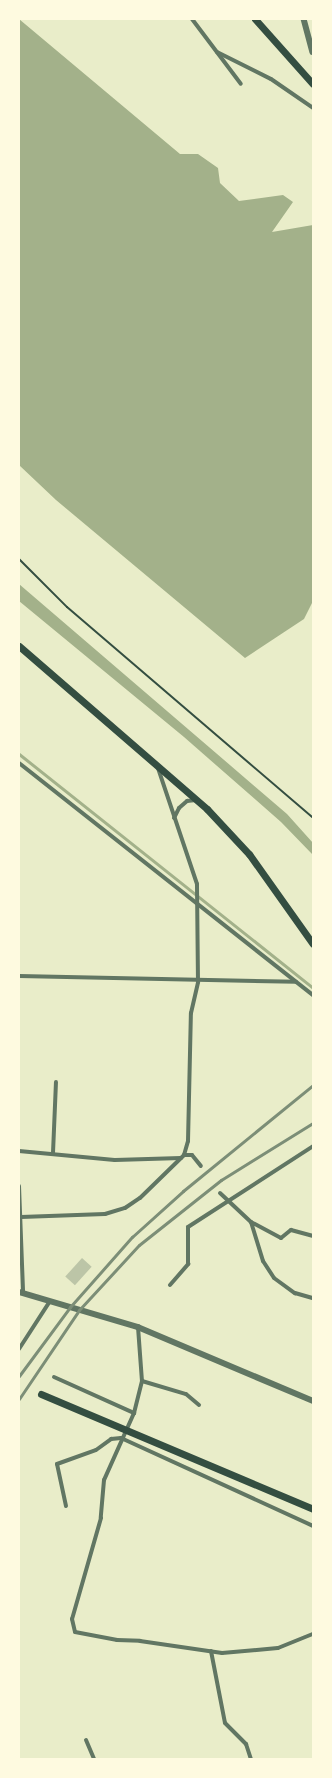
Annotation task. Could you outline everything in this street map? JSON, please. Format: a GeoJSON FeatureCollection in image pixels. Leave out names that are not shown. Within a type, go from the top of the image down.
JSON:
{"type":"FeatureCollection","features":[{"type":"Feature","properties":{"kind":"main road"},"geometry":{"type":"LineString","coordinates":[[255,19],[313,84]]}},
{"type":"Feature","properties":{"kind":"main road"},"geometry":{"type":"LineString","coordinates":[[19,646],[196,800],[249,854],[313,944]]}},
{"type":"Feature","properties":{"kind":"main road"},"geometry":{"type":"LineString","coordinates":[[41,1394],[313,1509]]}},
{"type":"Feature","properties":{"kind":"street"},"geometry":{"type":"LineString","coordinates":[[192,19],[241,84]]}},
{"type":"Feature","properties":{"kind":"street"},"geometry":{"type":"LineString","coordinates":[[304,19],[313,52]]}},
{"type":"Feature","properties":{"kind":"street"},"geometry":{"type":"LineString","coordinates":[[217,52],[271,79],[313,108]]}},
{"type":"Feature","properties":{"kind":"street"},"geometry":{"type":"LineString","coordinates":[[19,763],[313,995]]}},
{"type":"Feature","properties":{"kind":"street"},"geometry":{"type":"LineString","coordinates":[[21,1217],[105,1214],[125,1208],[140,1198],[183,1157],[188,1140],[192,1013],[198,982],[197,884],[158,768]]}},
{"type":"Feature","properties":{"kind":"street"},"geometry":{"type":"LineString","coordinates":[[174,818],[179,808],[187,801],[196,800]]}},
{"type":"Feature","properties":{"kind":"street"},"geometry":{"type":"LineString","coordinates":[[19,976],[198,982],[297,982]]}},
{"type":"Feature","properties":{"kind":"street"},"geometry":{"type":"LineString","coordinates":[[53,1153],[56,1082]]}},
{"type":"Feature","properties":{"kind":"street"},"geometry":{"type":"LineString","coordinates":[[170,1286],[188,1264],[188,1228],[313,1146]]}},
{"type":"Feature","properties":{"kind":"street"},"geometry":{"type":"LineString","coordinates":[[19,1151],[115,1160],[183,1157],[192,1155],[201,1166]]}},
{"type":"Feature","properties":{"kind":"street"},"geometry":{"type":"LineString","coordinates":[[19,1186],[21,1217],[21,1292],[138,1327],[313,1401]]}},
{"type":"Feature","properties":{"kind":"street"},"geometry":{"type":"LineString","coordinates":[[220,1194],[251,1222],[281,1238],[291,1230],[313,1236]]}},
{"type":"Feature","properties":{"kind":"street"},"geometry":{"type":"LineString","coordinates":[[251,1222],[263,1261],[274,1278],[290,1291],[313,1298]]}},
{"type":"Feature","properties":{"kind":"street"},"geometry":{"type":"LineString","coordinates":[[19,1349],[50,1301]]}},
{"type":"Feature","properties":{"kind":"street"},"geometry":{"type":"LineString","coordinates":[[138,1327],[142,1381],[134,1413],[121,1438],[104,1480],[101,1518],[72,1619],[75,1632],[117,1640],[140,1641],[211,1651],[259,1651],[278,1648],[313,1634]]}},
{"type":"Feature","properties":{"kind":"street"},"geometry":{"type":"LineString","coordinates":[[54,1377],[134,1413]]}},
{"type":"Feature","properties":{"kind":"street"},"geometry":{"type":"LineString","coordinates":[[142,1381],[186,1394],[199,1405]]}},
{"type":"Feature","properties":{"kind":"street"},"geometry":{"type":"LineString","coordinates":[[66,1506],[57,1464],[96,1450],[111,1438],[121,1438],[313,1526]]}},
{"type":"Feature","properties":{"kind":"street"},"geometry":{"type":"LineString","coordinates":[[211,1651],[225,1723],[246,1744],[251,1759]]}},
{"type":"Feature","properties":{"kind":"street"},"geometry":{"type":"LineString","coordinates":[[86,1740],[94,1759]]}},
{"type":"Feature","properties":{"kind":"path"},"geometry":{"type":"LineString","coordinates":[[19,558],[67,607],[313,818]]}},
{"type":"Feature","properties":{"kind":"shaded area"},"geometry":{"type":"Polygon","coordinates":[[[19,19],[180,154],[198,154],[218,168],[220,183],[239,201],[283,195],[293,202],[272,232],[313,225],[313,601],[304,619],[245,658],[56,500],[19,465],[19,19]]]}},
{"type":"Feature","properties":{"kind":"shaded area"},"geometry":{"type":"Polygon","coordinates":[[[19,584],[287,814],[313,843],[313,855],[281,822],[184,737],[19,601],[19,584]]]}},
{"type":"Feature","properties":{"kind":"building"},"geometry":{"type":"Polygon","coordinates":[[[82,1258],[92,1267],[75,1285],[65,1277],[82,1258]]]}},
{"type":"Feature","properties":{"kind":"waterway"},"geometry":{"type":"LineString","coordinates":[[19,754],[313,988]]}},
{"type":"Feature","properties":{"kind":"railway"},"geometry":{"type":"LineString","coordinates":[[19,1376],[70,1307],[132,1237],[183,1191],[313,1085]]}},
{"type":"Feature","properties":{"kind":"railway"},"geometry":{"type":"LineString","coordinates":[[19,1399],[79,1310],[139,1245],[221,1180],[313,1123]]}}]}
